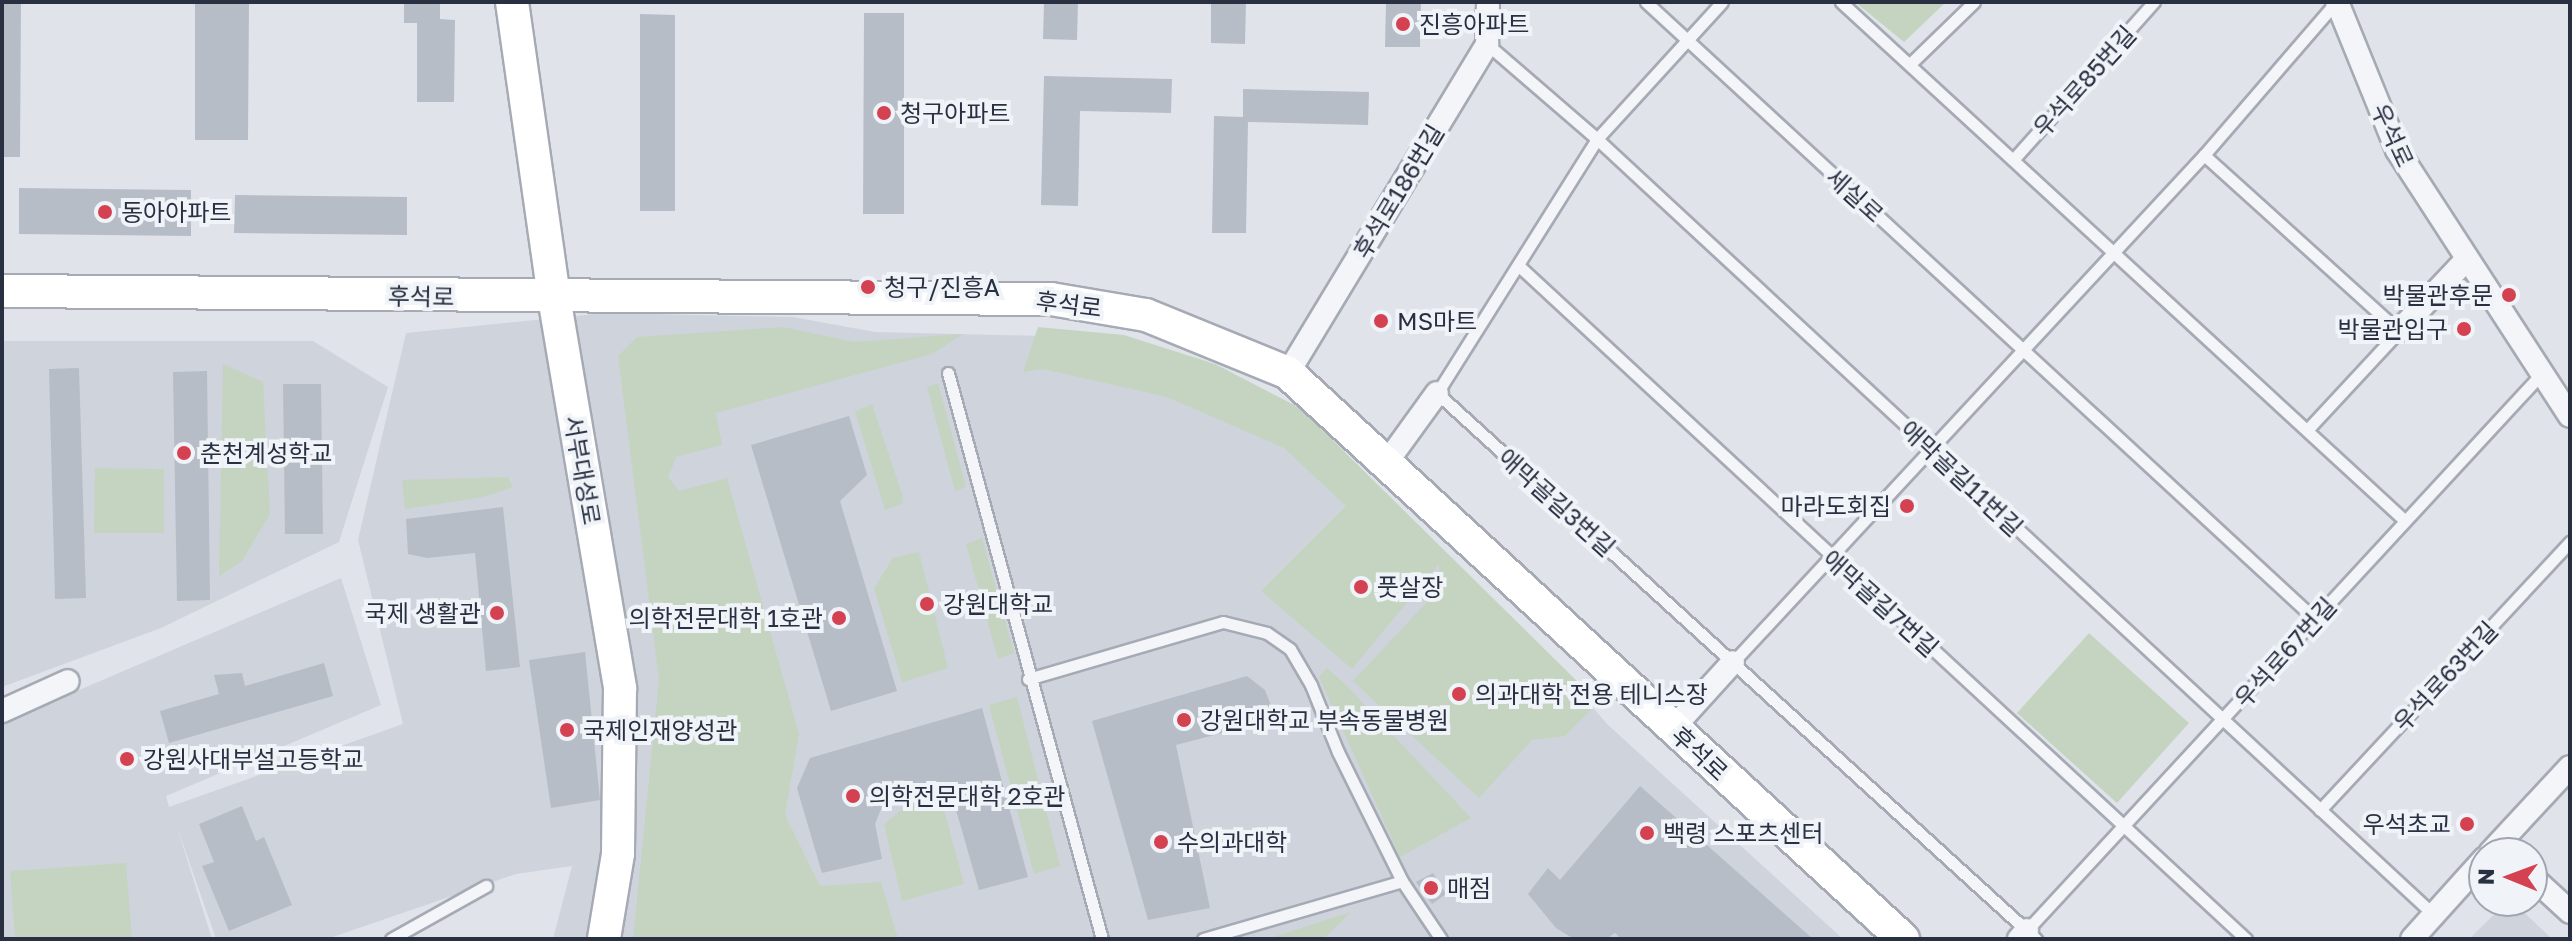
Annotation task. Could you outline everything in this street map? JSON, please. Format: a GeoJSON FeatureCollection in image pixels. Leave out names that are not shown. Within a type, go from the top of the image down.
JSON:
{"type":"FeatureCollection","features":[{"type":"Feature","properties":{"kind":"street","name":"서부대성로"},"geometry":{"type":"LineString","coordinates":[[512,2],[554,297],[620,688],[618,854],[604,939]]}},
{"type":"Feature","properties":{"kind":"street","name":"후석로186번길"},"geometry":{"type":"LineString","coordinates":[[1288,373],[1487,44],[1488,2]]}},
{"type":"Feature","properties":{"kind":"street","name":"우석로"},"geometry":{"type":"LineString","coordinates":[[2337,2],[2397,150],[2570,416]]}},
{"type":"Feature","properties":{"kind":"street"},"geometry":{"type":"LineString","coordinates":[[2399,331],[2466,260]]}},
{"type":"Feature","properties":{"kind":"street","name":"후석로"},"geometry":{"type":"LineString","coordinates":[[2,291],[1051,299],[1146,315],[1288,373],[1903,939]]}},
{"type":"Feature","properties":{"kind":"street"},"geometry":{"type":"LineString","coordinates":[[1387,462],[1437,393]]}},
{"type":"Feature","properties":{"kind":"street"},"geometry":{"type":"LineString","coordinates":[[1673,728],[1733,662]]}},
{"type":"Feature","properties":{"kind":"street"},"geometry":{"type":"LineString","coordinates":[[2,711],[68,681]]}},
{"type":"Feature","properties":{"kind":"street"},"geometry":{"type":"LineString","coordinates":[[2507,837],[2570,767]]}},
{"type":"Feature","properties":{"kind":"street"},"geometry":{"type":"LineString","coordinates":[[2412,939],[2468,879]]}},
{"type":"Feature","properties":{"kind":"street"},"geometry":{"type":"LineString","coordinates":[[2548,892],[2570,912]]}},
{"type":"Feature","properties":{"kind":"lane"},"geometry":{"type":"LineString","coordinates":[[1646,2],[1688,42]]}},
{"type":"Feature","properties":{"kind":"lane"},"geometry":{"type":"LineString","coordinates":[[1437,393],[1597,139],[1722,2]]}},
{"type":"Feature","properties":{"kind":"lane"},"geometry":{"type":"LineString","coordinates":[[1841,2],[2403,519]]}},
{"type":"Feature","properties":{"kind":"lane"},"geometry":{"type":"LineString","coordinates":[[1910,64],[1974,2]]}},
{"type":"Feature","properties":{"kind":"lane","name":"우석로85번길"},"geometry":{"type":"LineString","coordinates":[[2013,160],[2154,2]]}},
{"type":"Feature","properties":{"kind":"lane"},"geometry":{"type":"LineString","coordinates":[[1733,662],[1932,450],[2111,250],[2204,155],[2337,2]]}},
{"type":"Feature","properties":{"kind":"lane","name":"세실로"},"geometry":{"type":"LineString","coordinates":[[1688,42],[2316,620]]}},
{"type":"Feature","properties":{"kind":"lane","name":"애막골길11번길"},"geometry":{"type":"LineString","coordinates":[[1487,44],[1597,139],[2434,915]]}},
{"type":"Feature","properties":{"kind":"lane"},"geometry":{"type":"LineString","coordinates":[[2204,155],[2399,331],[2308,429]]}},
{"type":"Feature","properties":{"kind":"lane","name":"애막골길7번길"},"geometry":{"type":"LineString","coordinates":[[1519,266],[2246,939]]}},
{"type":"Feature","properties":{"kind":"lane"},"geometry":{"type":"LineString","coordinates":[[948,373],[1029,661],[1028,679],[1102,939]]}},
{"type":"Feature","properties":{"kind":"lane","name":"우석로67번길"},"geometry":{"type":"LineString","coordinates":[[2027,936],[2316,620],[2403,519],[2542,373]]}},
{"type":"Feature","properties":{"kind":"lane","name":"애막골길3번길"},"geometry":{"type":"LineString","coordinates":[[1437,393],[1733,662],[2027,936]]}},
{"type":"Feature","properties":{"kind":"lane","name":"우석로63번길"},"geometry":{"type":"LineString","coordinates":[[2320,810],[2570,542]]}},
{"type":"Feature","properties":{"kind":"lane"},"geometry":{"type":"LineString","coordinates":[[1028,679],[1223,622],[1267,633],[1290,649],[1311,685],[1402,881],[1441,939]]}},
{"type":"Feature","properties":{"kind":"lane"},"geometry":{"type":"LineString","coordinates":[[1203,939],[1402,881]]}},
{"type":"Feature","properties":{"kind":"lane"},"geometry":{"type":"LineString","coordinates":[[391,939],[486,886]]}},
{"type":"Feature","properties":{"kind":"shaded area","name":"강원대학교"},"geometry":{"type":"Polygon","coordinates":[[[605,313],[793,317],[875,332],[1043,336],[1304,443],[1572,683],[1607,724],[1843,939],[553,939],[572,866],[516,874],[327,939],[216,939],[176,824],[212,939],[2,939],[2,723],[341,578],[381,705],[166,796],[169,807],[403,724],[358,540],[406,333],[605,313]]]}},
{"type":"Feature","properties":{"kind":"shaded area","name":"춘천계성학교"},"geometry":{"type":"Polygon","coordinates":[[[2,341],[313,341],[388,387],[339,542],[161,628],[2,687],[2,341]]]}},
{"type":"Feature","properties":{"kind":"shaded area"},"geometry":{"type":"Polygon","coordinates":[[[2492,917],[2529,917],[2552,939],[2469,939],[2492,917]]]}},
{"type":"Feature","properties":{"kind":"green space"},"geometry":{"type":"Polygon","coordinates":[[[1855,2],[1946,2],[1904,42],[1855,2]]]}},
{"type":"Feature","properties":{"kind":"green space"},"geometry":{"type":"Polygon","coordinates":[[[783,327],[854,342],[963,334],[932,354],[716,413],[722,445],[676,457],[668,477],[679,491],[727,478],[799,734],[785,815],[820,886],[881,882],[898,939],[633,939],[659,679],[618,356],[637,337],[783,327]]]}},
{"type":"Feature","properties":{"kind":"green space"},"geometry":{"type":"Polygon","coordinates":[[[1038,327],[1124,335],[1215,364],[1300,408],[1583,687],[1603,697],[1565,736],[1532,740],[1479,798],[1353,681],[1440,588],[1439,564],[1352,669],[1261,591],[1346,506],[1284,448],[1167,397],[1043,369],[1023,372],[1038,327]]]}},
{"type":"Feature","properties":{"kind":"green space"},"geometry":{"type":"Polygon","coordinates":[[[223,364],[263,382],[270,514],[242,561],[219,576],[223,364]]]}},
{"type":"Feature","properties":{"kind":"green space"},"geometry":{"type":"Polygon","coordinates":[[[938,383],[966,487],[955,491],[927,387],[938,383]]]}},
{"type":"Feature","properties":{"kind":"green space"},"geometry":{"type":"Polygon","coordinates":[[[872,404],[902,494],[903,503],[885,510],[855,412],[872,404]]]}},
{"type":"Feature","properties":{"kind":"green space"},"geometry":{"type":"Polygon","coordinates":[[[95,468],[164,469],[164,533],[94,533],[95,468]]]}},
{"type":"Feature","properties":{"kind":"green space"},"geometry":{"type":"Polygon","coordinates":[[[508,477],[513,487],[484,497],[405,509],[402,480],[508,477]]]}},
{"type":"Feature","properties":{"kind":"green space"},"geometry":{"type":"Polygon","coordinates":[[[982,538],[1014,653],[998,659],[966,544],[982,538]]]}},
{"type":"Feature","properties":{"kind":"green space"},"geometry":{"type":"Polygon","coordinates":[[[919,552],[948,668],[902,682],[874,588],[893,558],[919,552]]]}},
{"type":"Feature","properties":{"kind":"green space"},"geometry":{"type":"Polygon","coordinates":[[[2089,633],[2189,723],[2117,803],[2017,713],[2089,633]]]}},
{"type":"Feature","properties":{"kind":"green space"},"geometry":{"type":"Polygon","coordinates":[[[1327,668],[1471,818],[1400,857],[1319,677],[1327,668]]]}},
{"type":"Feature","properties":{"kind":"green space"},"geometry":{"type":"Polygon","coordinates":[[[1017,697],[1060,866],[1034,874],[989,705],[1017,697]]]}},
{"type":"Feature","properties":{"kind":"green space"},"geometry":{"type":"Polygon","coordinates":[[[941,799],[964,884],[902,901],[884,824],[904,808],[941,799]]]}},
{"type":"Feature","properties":{"kind":"green space"},"geometry":{"type":"Polygon","coordinates":[[[126,863],[132,939],[15,939],[10,871],[126,863]]]}},
{"type":"Feature","properties":{"kind":"green space"},"geometry":{"type":"Polygon","coordinates":[[[1351,912],[1323,939],[1267,939],[1351,912]]]}},
{"type":"Feature","properties":{"kind":"building"},"geometry":{"type":"Polygon","coordinates":[[[2,2],[21,2],[20,157],[2,157],[2,2]]]}},
{"type":"Feature","properties":{"kind":"building","name":"동아아파트"},"geometry":{"type":"Polygon","coordinates":[[[195,2],[249,2],[248,140],[195,140],[195,2]]]}},
{"type":"Feature","properties":{"kind":"building"},"geometry":{"type":"Polygon","coordinates":[[[404,2],[440,2],[440,19],[455,20],[454,102],[417,102],[417,23],[404,23],[404,2]]]}},
{"type":"Feature","properties":{"kind":"building"},"geometry":{"type":"Polygon","coordinates":[[[1044,2],[1078,2],[1077,40],[1043,39],[1044,2]]]}},
{"type":"Feature","properties":{"kind":"building"},"geometry":{"type":"Polygon","coordinates":[[[1211,2],[1246,2],[1245,44],[1211,43],[1211,2]]]}},
{"type":"Feature","properties":{"kind":"building","name":"진흥아파트"},"geometry":{"type":"Polygon","coordinates":[[[1386,2],[1421,2],[1420,47],[1385,47],[1386,2]]]}},
{"type":"Feature","properties":{"kind":"building","name":"청구아파트"},"geometry":{"type":"Polygon","coordinates":[[[864,13],[904,13],[904,214],[863,214],[864,13]]]}},
{"type":"Feature","properties":{"kind":"building"},"geometry":{"type":"Polygon","coordinates":[[[640,14],[675,15],[675,211],[640,211],[640,14]]]}},
{"type":"Feature","properties":{"kind":"building"},"geometry":{"type":"Polygon","coordinates":[[[1044,76],[1172,79],[1171,113],[1080,111],[1078,206],[1041,205],[1044,76]]]}},
{"type":"Feature","properties":{"kind":"building"},"geometry":{"type":"Polygon","coordinates":[[[1243,89],[1369,92],[1368,125],[1248,122],[1246,233],[1212,233],[1214,116],[1243,117],[1243,89]]]}},
{"type":"Feature","properties":{"kind":"building","name":"동아아파트"},"geometry":{"type":"Polygon","coordinates":[[[19,188],[191,190],[191,236],[19,234],[19,188]]]}},
{"type":"Feature","properties":{"kind":"building","name":"동아아파트"},"geometry":{"type":"Polygon","coordinates":[[[235,195],[407,197],[407,235],[234,233],[235,195]]]}},
{"type":"Feature","properties":{"kind":"building"},"geometry":{"type":"Polygon","coordinates":[[[79,368],[86,598],[55,599],[49,369],[79,368]]]}},
{"type":"Feature","properties":{"kind":"building"},"geometry":{"type":"Polygon","coordinates":[[[207,371],[210,600],[177,601],[173,372],[207,371]]]}},
{"type":"Feature","properties":{"kind":"building"},"geometry":{"type":"Polygon","coordinates":[[[283,384],[321,384],[323,534],[285,534],[283,384]]]}},
{"type":"Feature","properties":{"kind":"building","name":"의학전문대학 1호관"},"geometry":{"type":"Polygon","coordinates":[[[849,416],[867,475],[840,501],[897,691],[831,711],[751,445],[849,416]]]}},
{"type":"Feature","properties":{"kind":"building","name":"국제 생활관"},"geometry":{"type":"Polygon","coordinates":[[[503,507],[520,667],[486,671],[475,553],[427,558],[408,554],[406,519],[503,507]]]}},
{"type":"Feature","properties":{"kind":"building","name":"국제인재양성관"},"geometry":{"type":"Polygon","coordinates":[[[585,652],[600,800],[551,808],[529,660],[585,652]]]}},
{"type":"Feature","properties":{"kind":"building"},"geometry":{"type":"Polygon","coordinates":[[[324,663],[333,696],[169,743],[160,711],[219,694],[214,675],[242,673],[245,686],[324,663]]]}},
{"type":"Feature","properties":{"kind":"building"},"geometry":{"type":"Polygon","coordinates":[[[1247,676],[1265,690],[1276,719],[1176,745],[1210,908],[1148,920],[1092,721],[1247,676]]]}},
{"type":"Feature","properties":{"kind":"building","name":"의학전문대학 2호관"},"geometry":{"type":"Polygon","coordinates":[[[982,708],[1028,877],[979,890],[948,782],[883,804],[875,824],[882,859],[822,873],[797,788],[810,758],[982,708]]]}},
{"type":"Feature","properties":{"kind":"building","name":"백령 스포츠센터"},"geometry":{"type":"Polygon","coordinates":[[[1640,786],[1813,939],[1621,939],[1615,933],[1606,939],[1574,939],[1556,928],[1528,894],[1548,868],[1560,880],[1640,786]]]}},
{"type":"Feature","properties":{"kind":"building"},"geometry":{"type":"Polygon","coordinates":[[[242,806],[256,841],[264,837],[292,905],[229,931],[202,866],[214,862],[199,824],[242,806]]]}},
{"type":"Feature","properties":{"kind":"building","name":"매점"},"geometry":{"type":"Polygon","coordinates":[[[1433,873],[1446,894],[1432,904],[1416,882],[1433,873]]]}},
{"type":"Feature","properties":{"kind":"place","name":"진흥아파트"},"geometry":{"type":"Point","coordinates":[1403,24]}},
{"type":"Feature","properties":{"kind":"place","name":"청구아파트"},"geometry":{"type":"Point","coordinates":[884,113]}},
{"type":"Feature","properties":{"kind":"place","name":"동아아파트"},"geometry":{"type":"Point","coordinates":[105,212]}},
{"type":"Feature","properties":{"kind":"place","name":"청구/진흥A"},"geometry":{"type":"Point","coordinates":[868,287]}},
{"type":"Feature","properties":{"kind":"place","name":"박물관후문"},"geometry":{"type":"Point","coordinates":[2509,295]}},
{"type":"Feature","properties":{"kind":"place","name":"MS마트"},"geometry":{"type":"Point","coordinates":[1381,321]}},
{"type":"Feature","properties":{"kind":"place","name":"박물관입구"},"geometry":{"type":"Point","coordinates":[2464,329]}},
{"type":"Feature","properties":{"kind":"place","name":"춘천계성학교"},"geometry":{"type":"Point","coordinates":[184,453]}},
{"type":"Feature","properties":{"kind":"place","name":"마라도회집"},"geometry":{"type":"Point","coordinates":[1907,506]}},
{"type":"Feature","properties":{"kind":"place","name":"풋살장"},"geometry":{"type":"Point","coordinates":[1361,587]}},
{"type":"Feature","properties":{"kind":"place","name":"강원대학교"},"geometry":{"type":"Point","coordinates":[927,604]}},
{"type":"Feature","properties":{"kind":"place","name":"국제 생활관"},"geometry":{"type":"Point","coordinates":[497,613]}},
{"type":"Feature","properties":{"kind":"place","name":"의학전문대학 1호관"},"geometry":{"type":"Point","coordinates":[839,618]}},
{"type":"Feature","properties":{"kind":"place","name":"의과대학 전용 테니스장"},"geometry":{"type":"Point","coordinates":[1459,694]}},
{"type":"Feature","properties":{"kind":"place","name":"강원대학교 부속동물병원"},"geometry":{"type":"Point","coordinates":[1184,720]}},
{"type":"Feature","properties":{"kind":"place","name":"국제인재양성관"},"geometry":{"type":"Point","coordinates":[567,730]}},
{"type":"Feature","properties":{"kind":"place","name":"강원사대부설고등학교"},"geometry":{"type":"Point","coordinates":[127,759]}},
{"type":"Feature","properties":{"kind":"place","name":"의학전문대학 2호관"},"geometry":{"type":"Point","coordinates":[853,796]}},
{"type":"Feature","properties":{"kind":"place","name":"우석초교"},"geometry":{"type":"Point","coordinates":[2467,824]}},
{"type":"Feature","properties":{"kind":"place","name":"백령 스포츠센터"},"geometry":{"type":"Point","coordinates":[1647,833]}},
{"type":"Feature","properties":{"kind":"place","name":"수의과대학"},"geometry":{"type":"Point","coordinates":[1161,842]}},
{"type":"Feature","properties":{"kind":"place","name":"매점"},"geometry":{"type":"Point","coordinates":[1431,888]}}]}
